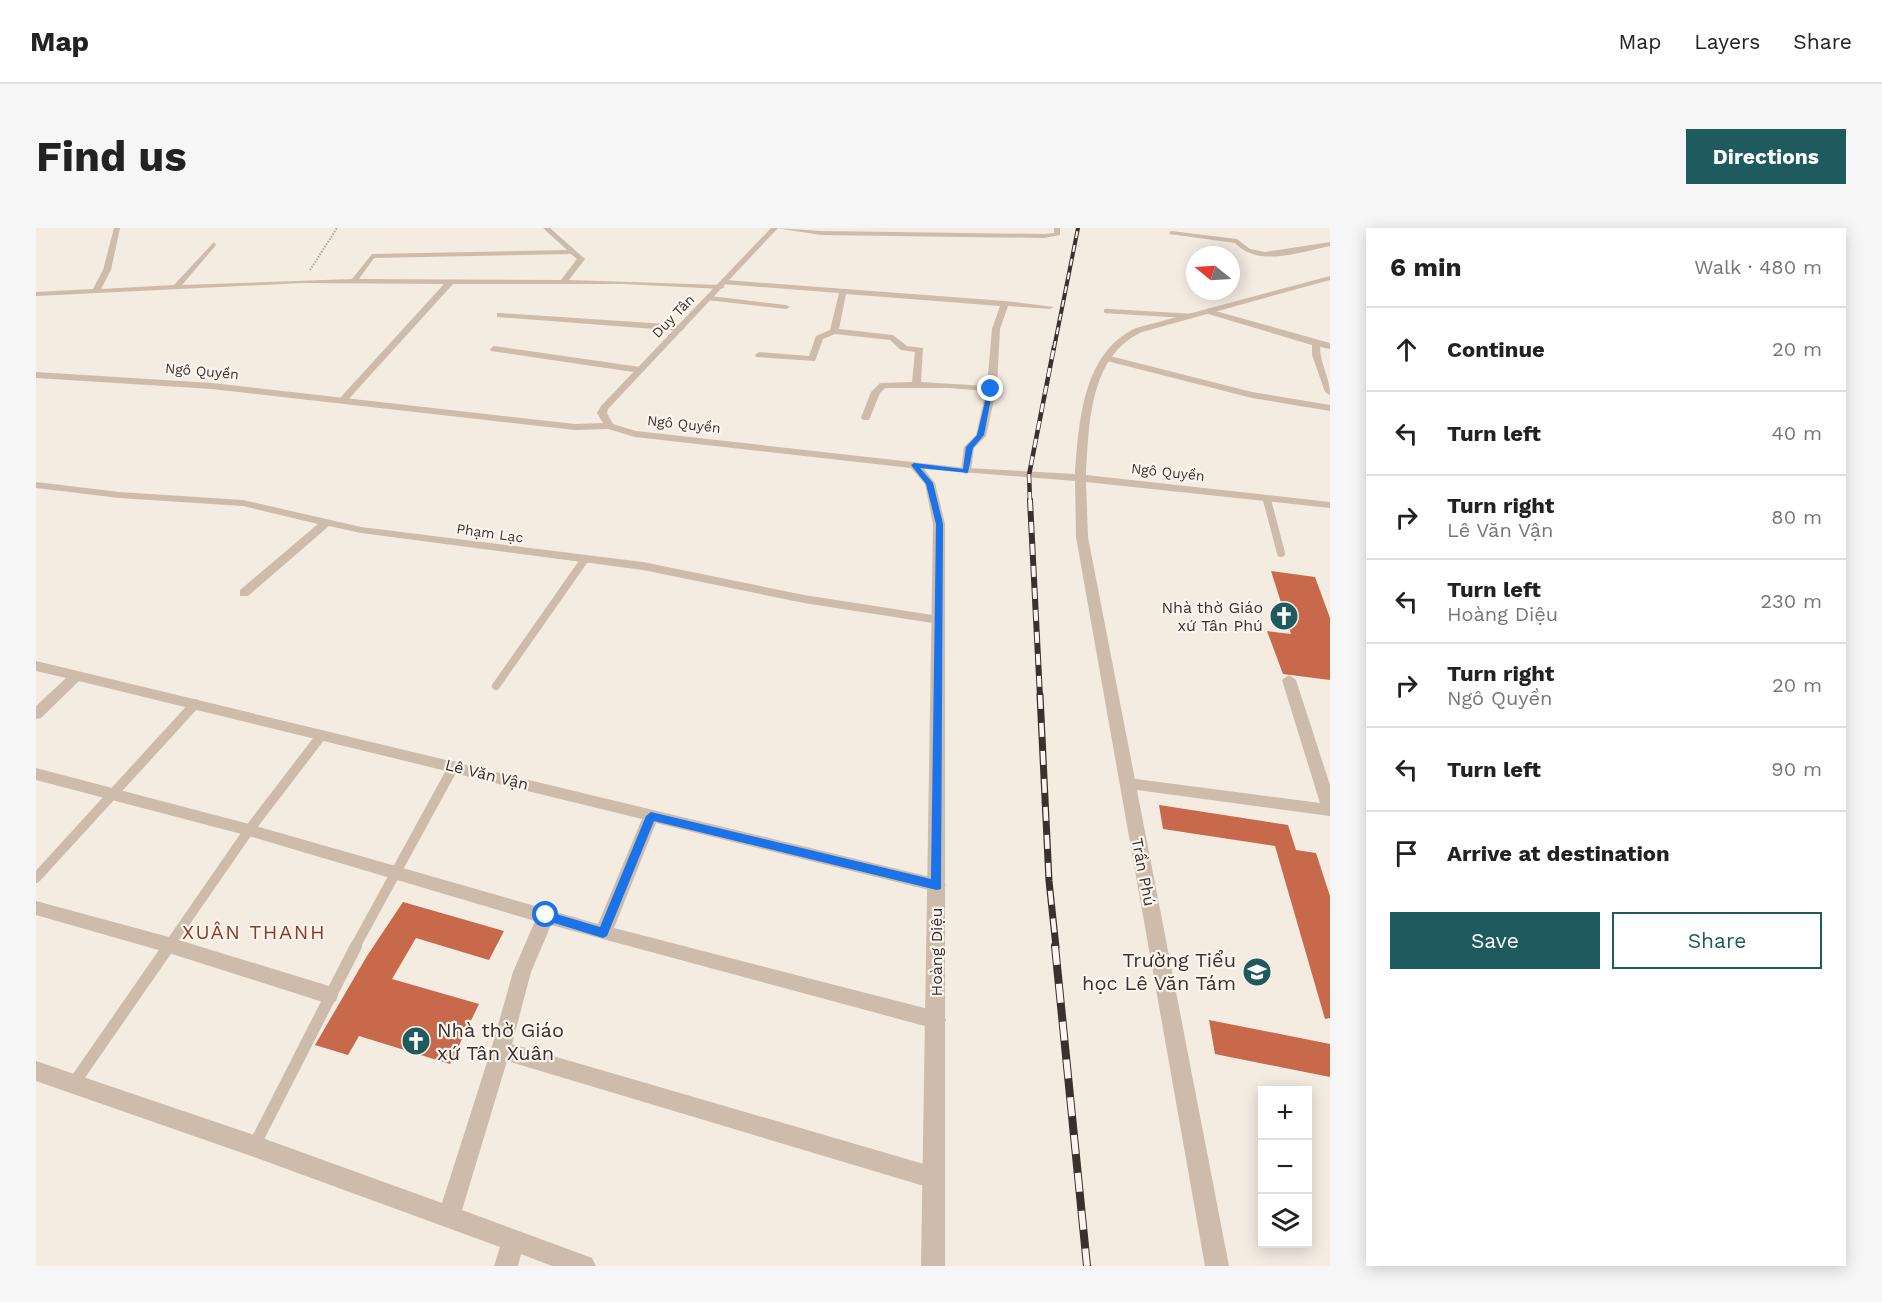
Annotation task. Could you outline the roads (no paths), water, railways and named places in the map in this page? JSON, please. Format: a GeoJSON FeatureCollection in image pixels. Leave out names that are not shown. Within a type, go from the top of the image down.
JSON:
{"type":"FeatureCollection","features":[{"type":"Feature","properties":{"kind":"street"},"geometry":{"type":"LineString","coordinates":[[96,290],[107,270],[117,228]]}},
{"type":"Feature","properties":{"kind":"street"},"geometry":{"type":"LineString","coordinates":[[546,228],[576,252],[581,263],[564,281]]}},
{"type":"Feature","properties":{"kind":"street"},"geometry":{"type":"LineString","coordinates":[[777,228],[821,232],[1051,236],[1057,235],[1057,228]]}},
{"type":"Feature","properties":{"kind":"street","name":"Duy Tân"},"geometry":{"type":"LineString","coordinates":[[609,426],[602,413],[604,408],[777,228]]}},
{"type":"Feature","properties":{"kind":"street"},"geometry":{"type":"LineString","coordinates":[[821,232],[831,237],[885,238]]}},
{"type":"Feature","properties":{"kind":"street"},"geometry":{"type":"LineString","coordinates":[[1171,233],[1237,241],[1247,251],[1252,252],[1273,253],[1330,244]]}},
{"type":"Feature","properties":{"kind":"street"},"geometry":{"type":"LineString","coordinates":[[176,287],[214,244]]}},
{"type":"Feature","properties":{"kind":"street"},"geometry":{"type":"LineString","coordinates":[[354,281],[372,256],[576,252]]}},
{"type":"Feature","properties":{"kind":"street","name":"Trần Phú"},"geometry":{"type":"LineString","coordinates":[[1217,1266],[1082,537],[1078,498],[1092,388],[1106,358],[1116,345],[1133,332],[1330,278]]}},
{"type":"Feature","properties":{"kind":"street"},"geometry":{"type":"LineString","coordinates":[[36,294],[303,281],[564,281],[723,284],[1050,307]]}},
{"type":"Feature","properties":{"kind":"street"},"geometry":{"type":"LineString","coordinates":[[343,400],[451,281]]}},
{"type":"Feature","properties":{"kind":"street"},"geometry":{"type":"LineString","coordinates":[[834,331],[843,291]]}},
{"type":"Feature","properties":{"kind":"street"},"geometry":{"type":"LineString","coordinates":[[710,298],[786,307]]}},
{"type":"Feature","properties":{"kind":"street"},"geometry":{"type":"LineString","coordinates":[[966,471],[969,447],[981,435],[991,389],[996,329],[1005,303]]}},
{"type":"Feature","properties":{"kind":"street"},"geometry":{"type":"LineString","coordinates":[[1208,311],[1316,344],[1330,345]]}},
{"type":"Feature","properties":{"kind":"street"},"geometry":{"type":"LineString","coordinates":[[500,315],[681,328]]}},
{"type":"Feature","properties":{"kind":"street"},"geometry":{"type":"LineString","coordinates":[[759,355],[812,359],[819,338],[834,331],[893,338],[904,348],[920,350],[916,384]]}},
{"type":"Feature","properties":{"kind":"street"},"geometry":{"type":"LineString","coordinates":[[1316,344],[1319,366],[1330,392]]}},
{"type":"Feature","properties":{"kind":"street"},"geometry":{"type":"LineString","coordinates":[[494,350],[640,370]]}},
{"type":"Feature","properties":{"kind":"street"},"geometry":{"type":"LineString","coordinates":[[1106,358],[1252,395],[1330,408]]}},
{"type":"Feature","properties":{"kind":"street"},"geometry":{"type":"LineString","coordinates":[[1319,366],[1330,368]]}},
{"type":"Feature","properties":{"kind":"street","name":"Ngô Quyền"},"geometry":{"type":"LineString","coordinates":[[36,375],[194,385],[575,427],[609,426],[635,434],[966,471],[1081,478],[1330,505]]}},
{"type":"Feature","properties":{"kind":"street"},"geometry":{"type":"LineString","coordinates":[[866,418],[876,392],[883,385],[916,384],[991,389]]}},
{"type":"Feature","properties":{"kind":"street","name":"Hoàng Diệu"},"geometry":{"type":"LineString","coordinates":[[914,465],[930,483],[939,524],[933,1266]]}},
{"type":"Feature","properties":{"kind":"street","name":"Phạm Lạc"},"geometry":{"type":"LineString","coordinates":[[36,485],[119,495],[243,504],[361,530],[643,566],[804,599],[939,620]]}},
{"type":"Feature","properties":{"kind":"street"},"geometry":{"type":"LineString","coordinates":[[244,593],[328,521]]}},
{"type":"Feature","properties":{"kind":"street","name":"Lê Văn Vận"},"geometry":{"type":"LineString","coordinates":[[36,666],[937,885]]}},
{"type":"Feature","properties":{"kind":"street"},"geometry":{"type":"LineString","coordinates":[[36,714],[77,675]]}},
{"type":"Feature","properties":{"kind":"street"},"geometry":{"type":"LineString","coordinates":[[1128,784],[1330,810],[1289,680]]}},
{"type":"Feature","properties":{"kind":"street"},"geometry":{"type":"LineString","coordinates":[[36,774],[249,830],[603,933],[936,1020]]}},
{"type":"Feature","properties":{"kind":"street"},"geometry":{"type":"LineString","coordinates":[[603,933],[651,816]]}},
{"type":"Feature","properties":{"kind":"street"},"geometry":{"type":"LineString","coordinates":[[36,908],[169,945],[329,995]]}},
{"type":"Feature","properties":{"kind":"street"},"geometry":{"type":"LineString","coordinates":[[448,1218],[501,1050],[522,972],[546,915]]}},
{"type":"Feature","properties":{"kind":"street"},"geometry":{"type":"LineString","coordinates":[[501,1050],[934,1178]]}},
{"type":"Feature","properties":{"kind":"street"},"geometry":{"type":"LineString","coordinates":[[36,1071],[254,1146],[584,1266]]}},
{"type":"Feature","properties":{"kind":"street"},"geometry":{"type":"LineString","coordinates":[[506,1266],[513,1242]]}},
{"type":"Feature","properties":{"kind":"lane"},"geometry":{"type":"LineString","coordinates":[[1107,311],[1191,316]]}},
{"type":"Feature","properties":{"kind":"lane"},"geometry":{"type":"LineString","coordinates":[[1266,498],[1281,553]]}},
{"type":"Feature","properties":{"kind":"lane"},"geometry":{"type":"LineString","coordinates":[[496,686],[585,559]]}},
{"type":"Feature","properties":{"kind":"lane"},"geometry":{"type":"LineString","coordinates":[[36,878],[195,704]]}},
{"type":"Feature","properties":{"kind":"lane"},"geometry":{"type":"LineString","coordinates":[[74,1083],[249,830],[321,736]]}},
{"type":"Feature","properties":{"kind":"lane"},"geometry":{"type":"LineString","coordinates":[[254,1146],[329,995],[454,766]]}},
{"type":"Feature","properties":{"kind":"railway"},"geometry":{"type":"LineString","coordinates":[[1054,348],[1078,228]]}},
{"type":"Feature","properties":{"kind":"railway"},"geometry":{"type":"LineString","coordinates":[[1030,501],[1029,475],[1054,347]]}},
{"type":"Feature","properties":{"kind":"railway"},"geometry":{"type":"LineString","coordinates":[[1030,500],[1040,697]]}},
{"type":"Feature","properties":{"kind":"railway"},"geometry":{"type":"LineString","coordinates":[[1040,695],[1049,881],[1056,947]]}},
{"type":"Feature","properties":{"kind":"railway"},"geometry":{"type":"LineString","coordinates":[[1055,946],[1087,1266]]}},
{"type":"Feature","properties":{"kind":"place","name":"Nhà thờ Giáo xứ Tân Phú"},"geometry":{"type":"Point","coordinates":[1284,616]}},
{"type":"Feature","properties":{"kind":"place","name":"Trường Tiểu học Lê Văn Tám"},"geometry":{"type":"Point","coordinates":[1257,972]}},
{"type":"Feature","properties":{"kind":"place","name":"Nhà thờ Giáo xứ Tân Xuân"},"geometry":{"type":"Point","coordinates":[416,1041]}},
{"type":"Feature","properties":{"kind":"district","name":"XUÂN THANH"},"geometry":{"type":"Point","coordinates":[254,932]}}]}
